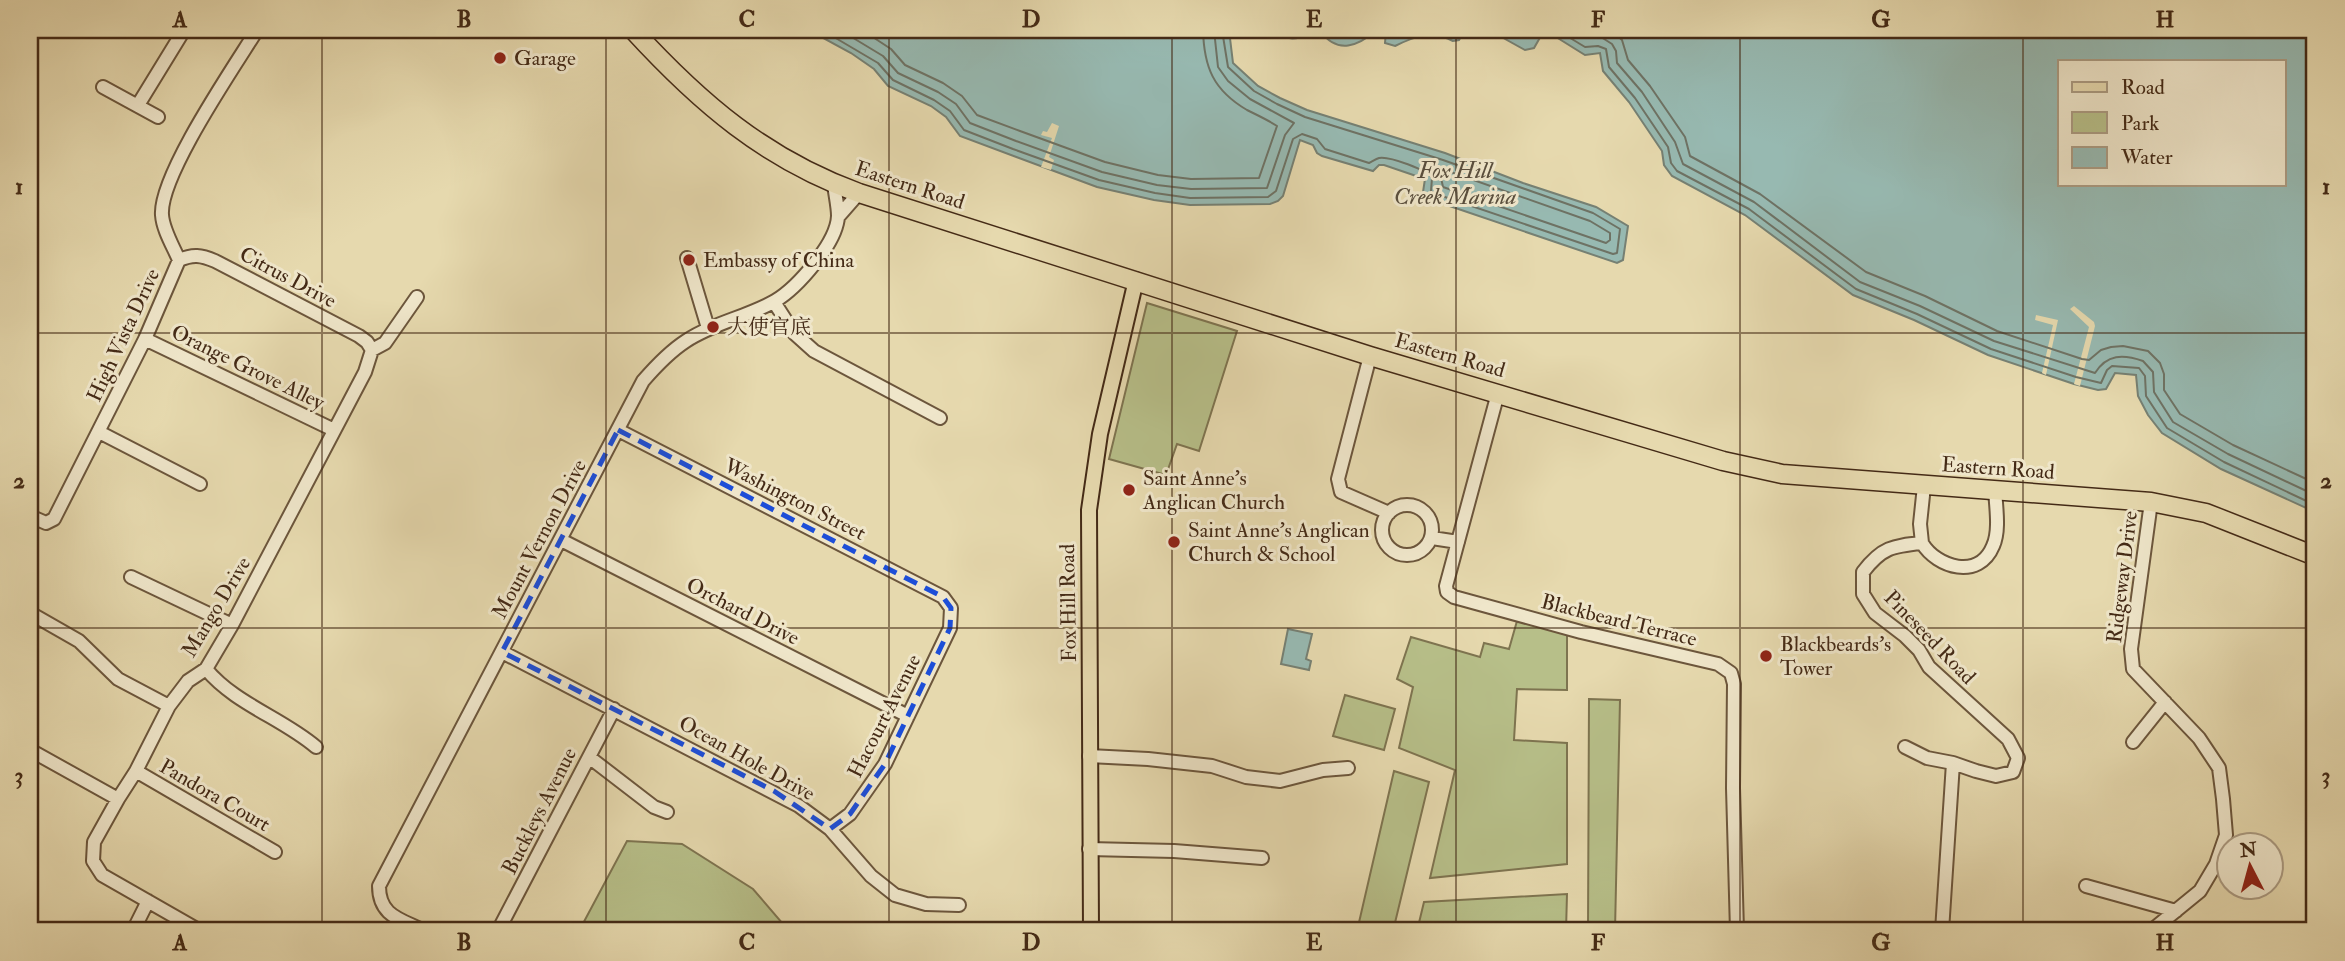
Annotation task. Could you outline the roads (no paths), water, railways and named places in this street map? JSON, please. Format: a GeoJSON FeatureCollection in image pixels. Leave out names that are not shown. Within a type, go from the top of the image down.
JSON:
{"type":"FeatureCollection","features":[{"type":"Feature","properties":{"kind":"highway","name":"Eastern Road"},"geometry":{"type":"LineString","coordinates":[[633,30],[693,92],[734,125],[772,152],[834,184],[1370,356],[1663,445],[1782,474],[2151,502],[2206,513],[2315,556]]}},
{"type":"Feature","properties":{"kind":"main road","name":"Fox Hill Road"},"geometry":{"type":"LineString","coordinates":[[1091,931],[1088,533],[1091,484],[1136,280]]}},
{"type":"Feature","properties":{"kind":"street"},"geometry":{"type":"LineString","coordinates":[[138,105],[184,30]]}},
{"type":"Feature","properties":{"kind":"street","name":"High Vista Drive"},"geometry":{"type":"LineString","coordinates":[[30,516],[46,523],[54,519],[145,339],[179,260],[162,217],[163,200],[190,141],[257,30]]}},
{"type":"Feature","properties":{"kind":"street"},"geometry":{"type":"LineString","coordinates":[[103,87],[158,117]]}},
{"type":"Feature","properties":{"kind":"street"},"geometry":{"type":"LineString","coordinates":[[834,184],[838,217]]}},
{"type":"Feature","properties":{"kind":"street"},"geometry":{"type":"LineString","coordinates":[[838,217],[859,193]]}},
{"type":"Feature","properties":{"kind":"street","name":"Mount Vernon Drive"},"geometry":{"type":"LineString","coordinates":[[424,931],[389,914],[382,905],[379,886],[643,382],[660,360],[685,341],[708,328],[774,302],[806,275],[823,252],[838,217]]}},
{"type":"Feature","properties":{"kind":"street","name":"Citrus Drive"},"geometry":{"type":"LineString","coordinates":[[179,260],[190,255],[200,255],[215,261],[359,336],[368,342],[372,350]]}},
{"type":"Feature","properties":{"kind":"street"},"geometry":{"type":"LineString","coordinates":[[687,258],[708,328]]}},
{"type":"Feature","properties":{"kind":"street","name":"Mango Drive"},"geometry":{"type":"LineString","coordinates":[[200,931],[102,875],[93,861],[94,842],[136,771],[169,706],[188,681],[206,669],[232,625],[365,372],[372,350],[385,343],[417,297]]}},
{"type":"Feature","properties":{"kind":"street"},"geometry":{"type":"LineString","coordinates":[[774,302],[794,333],[814,351],[940,418]]}},
{"type":"Feature","properties":{"kind":"street","name":"Orange Grove Alley"},"geometry":{"type":"LineString","coordinates":[[145,339],[334,430]]}},
{"type":"Feature","properties":{"kind":"street"},"geometry":{"type":"LineString","coordinates":[[1370,356],[1338,487],[1341,492],[1388,513]]}},
{"type":"Feature","properties":{"kind":"street","name":"Blackbeard Terrace"},"geometry":{"type":"LineString","coordinates":[[1498,393],[1446,586],[1447,592],[1454,597],[1581,632],[1718,664],[1731,673],[1734,684],[1733,788],[1737,931]]}},
{"type":"Feature","properties":{"kind":"street","name":"Washington Street"},"geometry":{"type":"LineString","coordinates":[[618,430],[943,597],[951,608]]}},
{"type":"Feature","properties":{"kind":"street"},"geometry":{"type":"LineString","coordinates":[[99,432],[200,484]]}},
{"type":"Feature","properties":{"kind":"street"},"geometry":{"type":"LineString","coordinates":[[1924,486],[1920,524],[1923,543],[1929,554],[1953,567],[1966,567],[1985,557],[1994,546],[1995,491]]}},
{"type":"Feature","properties":{"kind":"street","name":"Ridgeway Drive"},"geometry":{"type":"LineString","coordinates":[[2151,502],[2131,649],[2133,669],[2199,738],[2219,768],[2226,835],[2216,864],[2200,891],[2151,931]]}},
{"type":"Feature","properties":{"kind":"street"},"geometry":{"type":"LineString","coordinates":[[1404,505],[1420,508],[1431,521],[1432,538],[1422,551],[1407,556],[1398,554],[1391,550],[1382,536],[1384,520],[1388,513],[1404,505]]}},
{"type":"Feature","properties":{"kind":"street"},"geometry":{"type":"LineString","coordinates":[[1432,538],[1458,542]]}},
{"type":"Feature","properties":{"kind":"street","name":"Orchard Drive"},"geometry":{"type":"LineString","coordinates":[[561,540],[908,716]]}},
{"type":"Feature","properties":{"kind":"street","name":"Pineseed Road"},"geometry":{"type":"LineString","coordinates":[[1905,747],[1927,758],[1996,776],[2014,772],[2018,758],[2008,739],[1929,667],[1919,650],[1905,636],[1875,613],[1863,594],[1863,572],[1874,558],[1890,547],[1923,543]]}},
{"type":"Feature","properties":{"kind":"street"},"geometry":{"type":"LineString","coordinates":[[131,577],[232,625]]}},
{"type":"Feature","properties":{"kind":"street","name":"Hacourt Avenue"},"geometry":{"type":"LineString","coordinates":[[830,829],[850,814],[885,764],[950,628],[951,608]]}},
{"type":"Feature","properties":{"kind":"street"},"geometry":{"type":"LineString","coordinates":[[30,613],[79,641],[118,679],[169,706]]}},
{"type":"Feature","properties":{"kind":"street","name":"Ocean Hole Drive"},"geometry":{"type":"LineString","coordinates":[[502,652],[799,806],[830,829],[850,855],[895,895],[926,904],[959,905]]}},
{"type":"Feature","properties":{"kind":"street"},"geometry":{"type":"LineString","coordinates":[[206,669],[219,685],[300,733],[316,747]]}},
{"type":"Feature","properties":{"kind":"street"},"geometry":{"type":"LineString","coordinates":[[2133,742],[2165,702]]}},
{"type":"Feature","properties":{"kind":"street","name":"Buckleys Avenue"},"geometry":{"type":"LineString","coordinates":[[498,931],[614,709]]}},
{"type":"Feature","properties":{"kind":"street"},"geometry":{"type":"LineString","coordinates":[[30,750],[118,799]]}},
{"type":"Feature","properties":{"kind":"street"},"geometry":{"type":"LineString","coordinates":[[1089,756],[1212,766],[1246,777],[1280,781],[1323,770],[1349,768]]}},
{"type":"Feature","properties":{"kind":"street"},"geometry":{"type":"LineString","coordinates":[[589,757],[654,807],[667,812]]}},
{"type":"Feature","properties":{"kind":"street"},"geometry":{"type":"LineString","coordinates":[[1942,931],[1953,763]]}},
{"type":"Feature","properties":{"kind":"street","name":"Pandora Court"},"geometry":{"type":"LineString","coordinates":[[136,771],[275,852]]}},
{"type":"Feature","properties":{"kind":"street"},"geometry":{"type":"LineString","coordinates":[[1089,849],[1174,851],[1262,858]]}},
{"type":"Feature","properties":{"kind":"street"},"geometry":{"type":"LineString","coordinates":[[2086,886],[2176,911]]}},
{"type":"Feature","properties":{"kind":"street"},"geometry":{"type":"LineString","coordinates":[[134,931],[148,901]]}},
{"type":"Feature","properties":{"kind":"water","name":"Fox Hill Creek Marina"},"geometry":{"type":"Polygon","coordinates":[[[794,30],[1229,30],[1233,63],[1258,86],[1307,110],[1445,153],[1596,207],[1628,226],[1623,260],[1617,263],[1432,200],[1423,192],[1425,179],[1384,165],[1379,165],[1373,171],[1322,156],[1313,145],[1300,140],[1283,196],[1270,204],[1190,205],[1097,187],[960,136],[946,117],[931,106],[888,86],[874,69],[851,53],[816,34],[798,33],[794,30]]]}},
{"type":"Feature","properties":{"kind":"water"},"geometry":{"type":"Polygon","coordinates":[[[1271,30],[1377,30],[1348,46],[1334,43],[1320,31],[1290,38],[1271,30]]]}},
{"type":"Feature","properties":{"kind":"water"},"geometry":{"type":"Polygon","coordinates":[[[1386,30],[1469,30],[1463,33],[1459,40],[1431,35],[1410,39],[1395,46],[1385,43],[1386,30]]]}},
{"type":"Feature","properties":{"kind":"water"},"geometry":{"type":"Polygon","coordinates":[[[1489,30],[2315,30],[2315,512],[2221,469],[2162,433],[2138,396],[2136,375],[2115,373],[2106,389],[2098,390],[2074,384],[1988,355],[1853,295],[1745,215],[1672,176],[1664,165],[1662,151],[1629,102],[1603,71],[1600,53],[1585,55],[1548,32],[1542,34],[1534,48],[1525,50],[1489,30]]]}},
{"type":"Feature","properties":{"kind":"water"},"geometry":{"type":"Polygon","coordinates":[[[1288,629],[1312,634],[1306,659],[1311,661],[1309,670],[1281,664],[1288,629]]]}},
{"type":"Feature","properties":{"kind":"place","name":"Garage"},"geometry":{"type":"Point","coordinates":[500,58]}},
{"type":"Feature","properties":{"kind":"place","name":"Embassy of China"},"geometry":{"type":"Point","coordinates":[689,260]}},
{"type":"Feature","properties":{"kind":"place","name":"大使官底"},"geometry":{"type":"Point","coordinates":[713,327]}},
{"type":"Feature","properties":{"kind":"place","name":"Saint Anne's Anglican Church"},"geometry":{"type":"Point","coordinates":[1129,490]}},
{"type":"Feature","properties":{"kind":"place","name":"Saint Anne's Anglican Church & School"},"geometry":{"type":"Point","coordinates":[1174,542]}},
{"type":"Feature","properties":{"kind":"place","name":"Blackbeards's Tower"},"geometry":{"type":"Point","coordinates":[1766,656]}}]}
